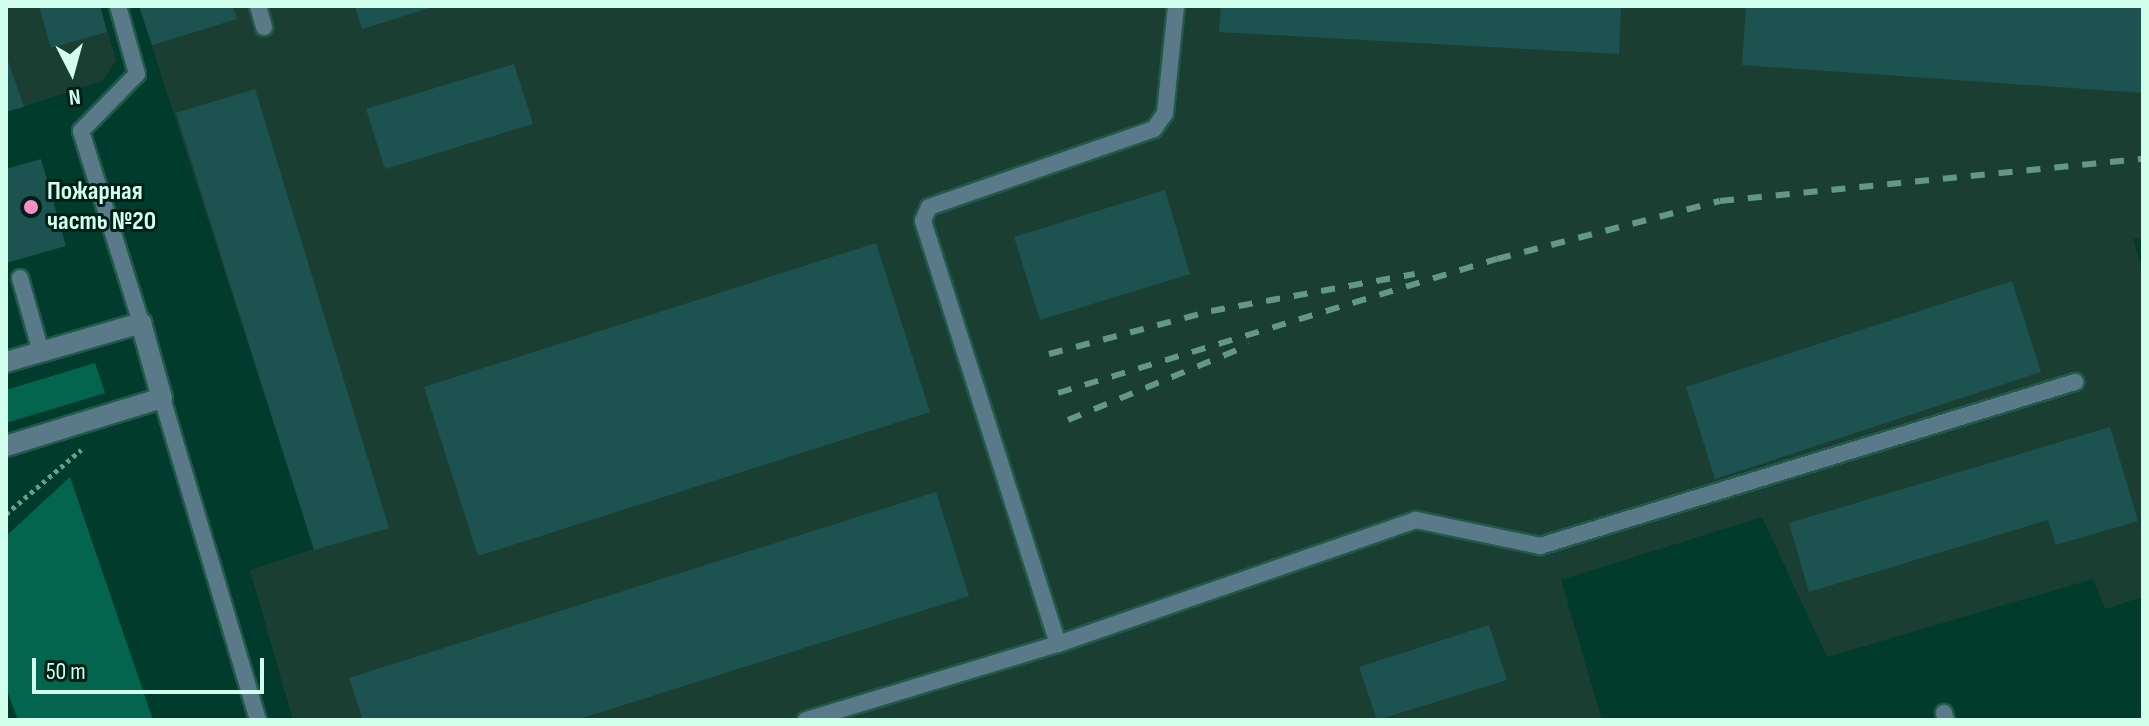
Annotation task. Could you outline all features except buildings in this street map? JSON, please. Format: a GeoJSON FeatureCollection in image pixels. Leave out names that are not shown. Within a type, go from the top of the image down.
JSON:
{"type":"FeatureCollection","features":[{"type":"Feature","properties":{"kind":"street"},"geometry":{"type":"LineString","coordinates":[[6,362],[141,323],[162,398],[6,446]]}},
{"type":"Feature","properties":{"kind":"lane"},"geometry":{"type":"LineString","coordinates":[[118,6],[137,74],[81,131],[141,323]]}},
{"type":"Feature","properties":{"kind":"lane"},"geometry":{"type":"LineString","coordinates":[[258,6],[264,27]]}},
{"type":"Feature","properties":{"kind":"lane"},"geometry":{"type":"LineString","coordinates":[[1058,644],[923,221],[929,207],[1154,129],[1165,113],[1176,6]]}},
{"type":"Feature","properties":{"kind":"lane"},"geometry":{"type":"LineString","coordinates":[[20,278],[41,352]]}},
{"type":"Feature","properties":{"kind":"lane"},"geometry":{"type":"LineString","coordinates":[[806,720],[1058,644],[1416,520],[1540,546],[2075,382]]}},
{"type":"Feature","properties":{"kind":"lane"},"geometry":{"type":"LineString","coordinates":[[162,398],[258,720]]}},
{"type":"Feature","properties":{"kind":"path"},"geometry":{"type":"LineString","coordinates":[[6,514],[87,445]]}},
{"type":"Feature","properties":{"kind":"shaded area"},"geometry":{"type":"Polygon","coordinates":[[[6,6],[100,6],[116,60],[103,81],[6,112],[6,6]]]}},
{"type":"Feature","properties":{"kind":"shaded area"},"geometry":{"type":"Polygon","coordinates":[[[139,6],[2143,6],[2143,238],[2133,239],[2143,273],[2143,597],[2105,609],[2093,579],[1827,657],[1762,517],[1561,580],[1602,720],[293,720],[250,570],[314,549],[139,6]]]}},
{"type":"Feature","properties":{"kind":"green space"},"geometry":{"type":"Polygon","coordinates":[[[95,363],[105,393],[6,423],[6,390],[95,363]]]}},
{"type":"Feature","properties":{"kind":"green space"},"geometry":{"type":"Polygon","coordinates":[[[70,477],[153,720],[18,720],[6,688],[6,536],[70,477]]]}},
{"type":"Feature","properties":{"kind":"railway"},"geometry":{"type":"LineString","coordinates":[[1058,393],[1497,259],[1720,201],[2143,159]]}},
{"type":"Feature","properties":{"kind":"railway"},"geometry":{"type":"LineString","coordinates":[[1049,354],[1211,311],[1415,274]]}},
{"type":"Feature","properties":{"kind":"railway"},"geometry":{"type":"LineString","coordinates":[[1068,420],[1249,345]]}},
{"type":"Feature","properties":{"kind":"place","name":"Пожарная часть №20"},"geometry":{"type":"Point","coordinates":[31,207]}}]}
